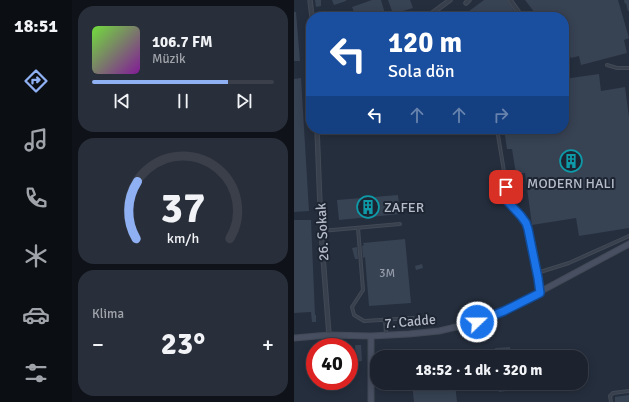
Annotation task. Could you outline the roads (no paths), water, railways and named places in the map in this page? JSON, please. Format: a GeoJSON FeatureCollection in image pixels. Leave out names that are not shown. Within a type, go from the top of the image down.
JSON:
{"type":"FeatureCollection","features":[{"type":"Feature","properties":{"kind":"street"},"geometry":{"type":"LineString","coordinates":[[310,0],[311,12]]}},
{"type":"Feature","properties":{"kind":"street"},"geometry":{"type":"LineString","coordinates":[[434,12],[450,0]]}},
{"type":"Feature","properties":{"kind":"street"},"geometry":{"type":"LineString","coordinates":[[510,0],[518,12]]}},
{"type":"Feature","properties":{"kind":"street","name":"26. Sokak"},"geometry":{"type":"LineString","coordinates":[[317,134],[321,230],[329,335]]}},
{"type":"Feature","properties":{"kind":"street","name":"7. Cadde"},"geometry":{"type":"LineString","coordinates":[[294,338],[329,335],[371,336],[409,334],[439,331],[477,322],[504,311],[540,293],[629,244]]}},
{"type":"Feature","properties":{"kind":"street"},"geometry":{"type":"LineString","coordinates":[[371,336],[371,402]]}},
{"type":"Feature","properties":{"kind":"lane"},"geometry":{"type":"LineString","coordinates":[[607,64],[617,68],[629,68]]}},
{"type":"Feature","properties":{"kind":"lane"},"geometry":{"type":"LineString","coordinates":[[498,134],[508,202],[526,223],[540,293]]}},
{"type":"Feature","properties":{"kind":"lane"},"geometry":{"type":"LineString","coordinates":[[321,230],[400,224]]}},
{"type":"Feature","properties":{"kind":"lane"},"geometry":{"type":"LineString","coordinates":[[358,228],[363,290],[352,307],[354,315],[364,320],[413,318]]}},
{"type":"Feature","properties":{"kind":"lane"},"geometry":{"type":"LineString","coordinates":[[537,273],[569,263],[629,236]]}},
{"type":"Feature","properties":{"kind":"lane"},"geometry":{"type":"LineString","coordinates":[[385,320],[386,335]]}},
{"type":"Feature","properties":{"kind":"lane"},"geometry":{"type":"LineString","coordinates":[[611,402],[610,396],[613,393],[629,391]]}},
{"type":"Feature","properties":{"kind":"place","name":"MODERN HALI"},"geometry":{"type":"Point","coordinates":[571,161]}},
{"type":"Feature","properties":{"kind":"place","name":"ZAFER"},"geometry":{"type":"Point","coordinates":[368,207]}}]}
